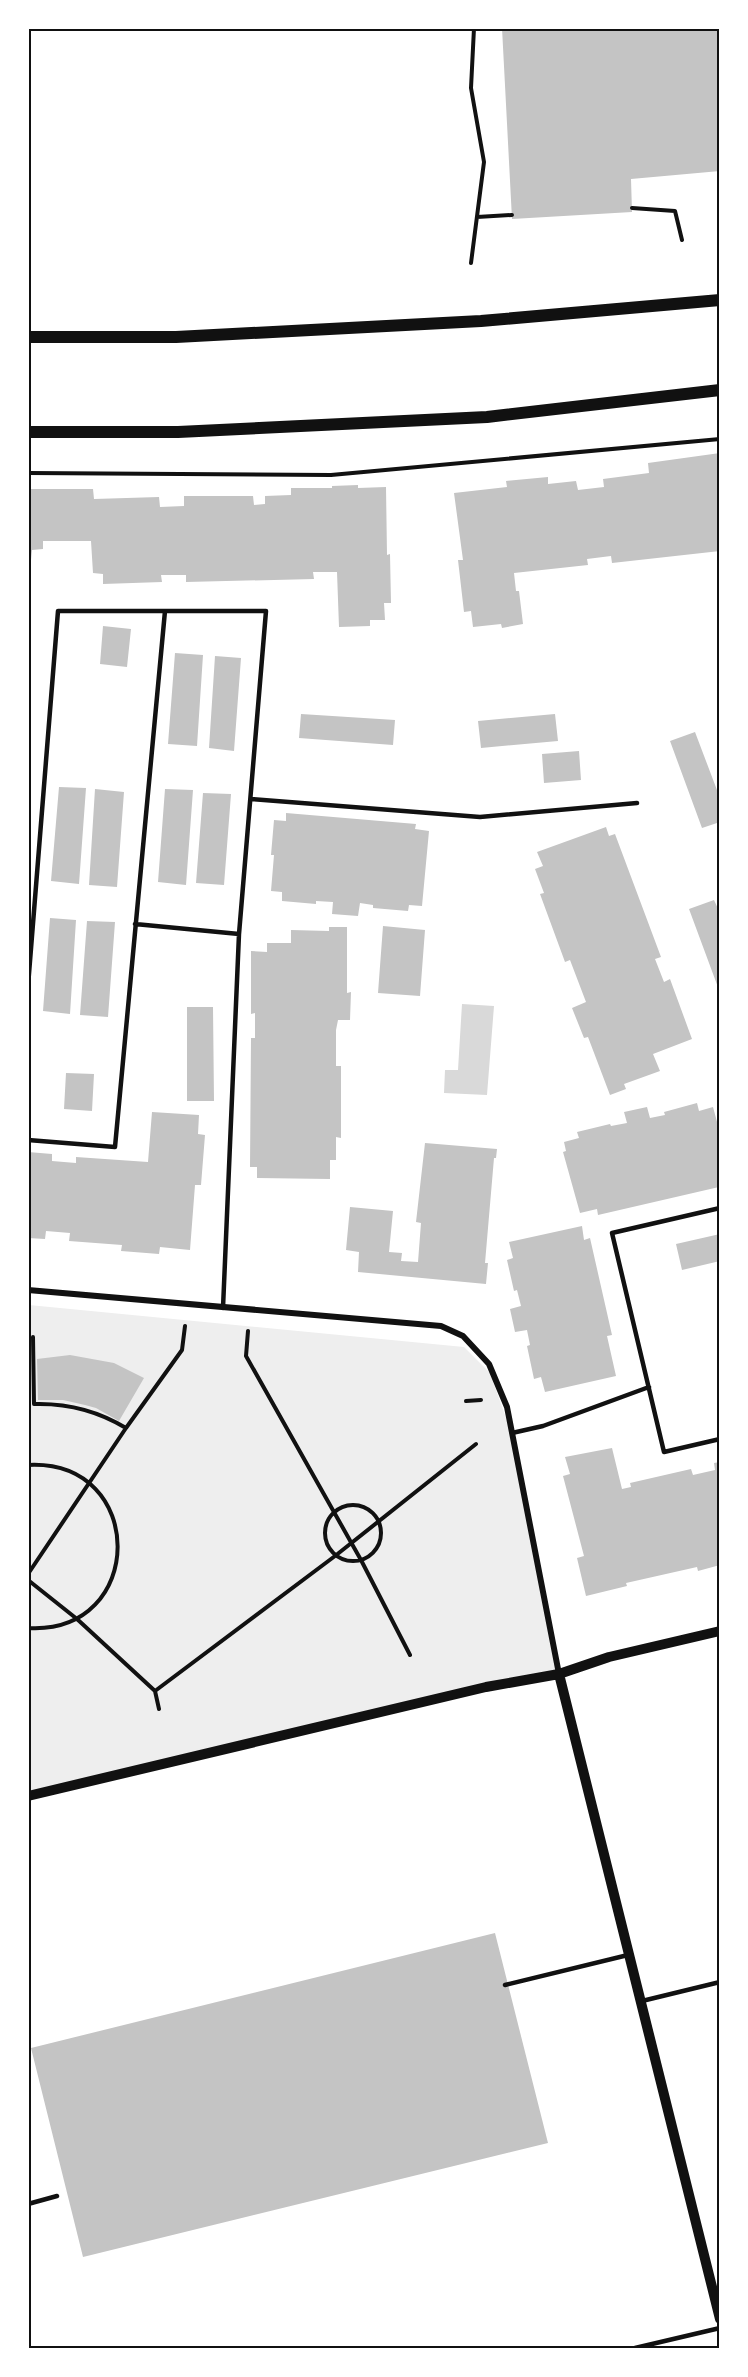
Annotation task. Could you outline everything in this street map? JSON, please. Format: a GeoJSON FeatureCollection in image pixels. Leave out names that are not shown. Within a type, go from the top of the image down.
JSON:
{"type":"FeatureCollection","features":[{"type":"Feature","properties":{"kind":"main road"},"geometry":{"type":"LineString","coordinates":[[28,337],[176,337],[481,321],[720,300]]}},
{"type":"Feature","properties":{"kind":"main road"},"geometry":{"type":"LineString","coordinates":[[28,432],[178,432],[487,417],[720,390]]}},
{"type":"Feature","properties":{"kind":"street"},"geometry":{"type":"LineString","coordinates":[[28,1290],[441,1326],[463,1336],[489,1364],[507,1407],[559,1674],[720,2319]]}},
{"type":"Feature","properties":{"kind":"street"},"geometry":{"type":"LineString","coordinates":[[28,1796],[486,1687],[559,1674],[609,1657],[720,1631]]}},
{"type":"Feature","properties":{"kind":"lane"},"geometry":{"type":"LineString","coordinates":[[28,986],[58,611],[266,611],[239,934],[223,1308]]}},
{"type":"Feature","properties":{"kind":"lane"},"geometry":{"type":"LineString","coordinates":[[28,1140],[115,1147],[165,611]]}},
{"type":"Feature","properties":{"kind":"lane"},"geometry":{"type":"LineString","coordinates":[[252,799],[480,817],[637,803]]}},
{"type":"Feature","properties":{"kind":"lane"},"geometry":{"type":"LineString","coordinates":[[135,924],[239,934]]}},
{"type":"Feature","properties":{"kind":"lane"},"geometry":{"type":"LineString","coordinates":[[720,1208],[612,1233],[664,1452],[720,1439]]}},
{"type":"Feature","properties":{"kind":"lane"},"geometry":{"type":"LineString","coordinates":[[512,1433],[543,1426],[649,1387]]}},
{"type":"Feature","properties":{"kind":"lane"},"geometry":{"type":"LineString","coordinates":[[505,1985],[628,1954]]}},
{"type":"Feature","properties":{"kind":"lane"},"geometry":{"type":"LineString","coordinates":[[640,2001],[720,1982]]}},
{"type":"Feature","properties":{"kind":"lane"},"geometry":{"type":"LineString","coordinates":[[28,2204],[57,2196]]}},
{"type":"Feature","properties":{"kind":"lane"},"geometry":{"type":"LineString","coordinates":[[635,2349],[720,2328]]}},
{"type":"Feature","properties":{"kind":"path"},"geometry":{"type":"LineString","coordinates":[[471,263],[484,162],[471,88],[474,28]]}},
{"type":"Feature","properties":{"kind":"path"},"geometry":{"type":"LineString","coordinates":[[632,208],[675,211],[682,240]]}},
{"type":"Feature","properties":{"kind":"path"},"geometry":{"type":"LineString","coordinates":[[477,217],[512,215]]}},
{"type":"Feature","properties":{"kind":"path"},"geometry":{"type":"LineString","coordinates":[[28,473],[331,474],[720,440]]}},
{"type":"Feature","properties":{"kind":"path"},"geometry":{"type":"LineString","coordinates":[[28,1574],[126,1428],[182,1350],[186,1304]]}},
{"type":"Feature","properties":{"kind":"path"},"geometry":{"type":"LineString","coordinates":[[248,1310],[246,1356],[361,1560],[410,1655]]}},
{"type":"Feature","properties":{"kind":"path"},"geometry":{"type":"LineString","coordinates":[[33,1337],[34,1404],[82,1409],[126,1428]]}},
{"type":"Feature","properties":{"kind":"path"},"geometry":{"type":"LineString","coordinates":[[466,1401],[481,1400],[482,1407]]}},
{"type":"Feature","properties":{"kind":"path"},"geometry":{"type":"LineString","coordinates":[[155,1691],[335,1556],[476,1444]]}},
{"type":"Feature","properties":{"kind":"path"},"geometry":{"type":"LineString","coordinates":[[28,1465],[64,1469],[90,1483],[100,1493],[111,1512],[118,1533],[119,1554],[114,1576],[103,1596],[77,1619],[67,1624],[43,1629],[28,1628]]}},
{"type":"Feature","properties":{"kind":"path"},"geometry":{"type":"LineString","coordinates":[[348,1505],[358,1505],[366,1508],[378,1521],[381,1537],[379,1545],[369,1557],[352,1562],[335,1556],[328,1548],[324,1529],[333,1512],[348,1505]]}},
{"type":"Feature","properties":{"kind":"path"},"geometry":{"type":"LineString","coordinates":[[28,1580],[77,1619],[155,1691],[159,1709]]}},
{"type":"Feature","properties":{"kind":"shaded area"},"geometry":{"type":"Polygon","coordinates":[[[462,1004],[494,1006],[487,1095],[444,1093],[445,1070],[458,1070],[462,1004]]]}},
{"type":"Feature","properties":{"kind":"shaded area"},"geometry":{"type":"Polygon","coordinates":[[[29,1305],[464,1347],[490,1373],[512,1435],[559,1674],[29,1796],[29,1305]]]}},
{"type":"Feature","properties":{"kind":"building"},"geometry":{"type":"Polygon","coordinates":[[[502,28],[720,28],[720,171],[631,179],[632,212],[512,219],[502,28]]]}},
{"type":"Feature","properties":{"kind":"building"},"geometry":{"type":"Polygon","coordinates":[[[720,453],[720,551],[612,563],[611,556],[587,559],[588,565],[514,573],[523,624],[502,628],[501,624],[473,627],[471,611],[464,612],[458,560],[463,560],[454,493],[507,487],[506,481],[548,477],[548,484],[576,481],[578,490],[604,487],[603,479],[649,473],[648,463],[720,453]]]}},
{"type":"Feature","properties":{"kind":"building"},"geometry":{"type":"Polygon","coordinates":[[[358,485],[358,488],[386,487],[387,555],[390,554],[391,603],[384,603],[385,620],[370,620],[370,626],[339,627],[337,572],[313,572],[314,579],[186,582],[186,575],[161,575],[162,582],[103,584],[103,574],[93,573],[91,541],[43,541],[43,549],[32,550],[30,570],[28,570],[28,489],[93,489],[94,499],[159,497],[160,507],[184,506],[184,496],[253,496],[254,505],[265,504],[265,496],[291,495],[291,488],[332,488],[332,486],[358,485]]]}},
{"type":"Feature","properties":{"kind":"building"},"geometry":{"type":"Polygon","coordinates":[[[103,626],[131,629],[127,667],[100,664],[103,626]]]}},
{"type":"Feature","properties":{"kind":"building"},"geometry":{"type":"Polygon","coordinates":[[[175,653],[203,655],[197,746],[168,744],[175,653]]]}},
{"type":"Feature","properties":{"kind":"building"},"geometry":{"type":"Polygon","coordinates":[[[215,656],[241,658],[234,751],[209,748],[215,656]]]}},
{"type":"Feature","properties":{"kind":"building"},"geometry":{"type":"Polygon","coordinates":[[[301,714],[395,720],[393,745],[299,738],[301,714]]]}},
{"type":"Feature","properties":{"kind":"building"},"geometry":{"type":"Polygon","coordinates":[[[555,714],[558,741],[481,748],[478,721],[555,714]]]}},
{"type":"Feature","properties":{"kind":"building"},"geometry":{"type":"Polygon","coordinates":[[[695,732],[720,798],[720,822],[702,828],[670,741],[695,732]]]}},
{"type":"Feature","properties":{"kind":"building"},"geometry":{"type":"Polygon","coordinates":[[[579,751],[581,780],[544,783],[542,754],[579,751]]]}},
{"type":"Feature","properties":{"kind":"building"},"geometry":{"type":"Polygon","coordinates":[[[59,787],[86,788],[79,884],[51,881],[59,787]]]}},
{"type":"Feature","properties":{"kind":"building"},"geometry":{"type":"Polygon","coordinates":[[[95,789],[124,792],[117,887],[89,885],[95,789]]]}},
{"type":"Feature","properties":{"kind":"building"},"geometry":{"type":"Polygon","coordinates":[[[165,789],[193,790],[186,885],[158,882],[165,789]]]}},
{"type":"Feature","properties":{"kind":"building"},"geometry":{"type":"Polygon","coordinates":[[[203,793],[231,794],[224,885],[196,883],[203,793]]]}},
{"type":"Feature","properties":{"kind":"building"},"geometry":{"type":"Polygon","coordinates":[[[286,813],[416,824],[415,829],[429,831],[422,906],[409,905],[408,911],[373,908],[373,905],[360,903],[358,916],[332,914],[333,902],[316,901],[316,904],[282,901],[282,892],[271,891],[274,855],[271,855],[274,820],[286,821],[286,813]]]}},
{"type":"Feature","properties":{"kind":"building"},"geometry":{"type":"Polygon","coordinates":[[[606,827],[609,836],[615,834],[661,957],[655,959],[664,982],[670,979],[692,1039],[653,1054],[660,1071],[624,1084],[626,1089],[610,1095],[588,1037],[584,1038],[572,1008],[586,1002],[570,960],[565,962],[540,894],[544,893],[535,869],[543,866],[537,852],[606,827]]]}},
{"type":"Feature","properties":{"kind":"building"},"geometry":{"type":"Polygon","coordinates":[[[714,900],[720,913],[719,990],[689,909],[714,900]]]}},
{"type":"Feature","properties":{"kind":"building"},"geometry":{"type":"Polygon","coordinates":[[[50,918],[76,920],[70,1014],[43,1011],[50,918]]]}},
{"type":"Feature","properties":{"kind":"building"},"geometry":{"type":"Polygon","coordinates":[[[87,921],[115,922],[108,1017],[80,1015],[87,921]]]}},
{"type":"Feature","properties":{"kind":"building"},"geometry":{"type":"Polygon","coordinates":[[[383,926],[425,930],[420,996],[378,993],[383,926]]]}},
{"type":"Feature","properties":{"kind":"building"},"geometry":{"type":"Polygon","coordinates":[[[329,927],[347,927],[347,993],[351,992],[350,1020],[338,1020],[336,1030],[336,1066],[341,1066],[341,1138],[336,1137],[336,1160],[330,1160],[330,1179],[257,1178],[257,1167],[250,1167],[251,1038],[255,1038],[255,1013],[251,1014],[251,951],[267,952],[267,943],[291,943],[291,930],[329,931],[329,927]]]}},
{"type":"Feature","properties":{"kind":"building"},"geometry":{"type":"Polygon","coordinates":[[[187,1007],[213,1007],[214,1101],[187,1101],[187,1007]]]}},
{"type":"Feature","properties":{"kind":"building"},"geometry":{"type":"Polygon","coordinates":[[[66,1073],[94,1074],[92,1111],[64,1109],[66,1073]]]}},
{"type":"Feature","properties":{"kind":"building"},"geometry":{"type":"Polygon","coordinates":[[[697,1103],[699,1111],[713,1107],[720,1133],[719,1187],[598,1215],[597,1209],[580,1213],[563,1152],[566,1151],[564,1142],[579,1138],[577,1132],[610,1124],[611,1126],[627,1123],[624,1112],[647,1107],[650,1118],[697,1103]]]}},
{"type":"Feature","properties":{"kind":"building"},"geometry":{"type":"Polygon","coordinates":[[[152,1112],[199,1115],[198,1134],[205,1135],[201,1185],[195,1185],[190,1250],[160,1247],[159,1254],[121,1251],[122,1245],[69,1241],[70,1233],[46,1231],[45,1239],[28,1238],[28,1152],[52,1154],[52,1161],[76,1163],[76,1157],[148,1162],[152,1112]]]}},
{"type":"Feature","properties":{"kind":"building"},"geometry":{"type":"Polygon","coordinates":[[[425,1143],[497,1149],[496,1158],[494,1158],[485,1263],[488,1263],[486,1284],[358,1272],[359,1252],[346,1250],[350,1207],[393,1211],[389,1252],[402,1253],[401,1261],[418,1262],[421,1223],[416,1222],[425,1143]]]}},
{"type":"Feature","properties":{"kind":"building"},"geometry":{"type":"Polygon","coordinates":[[[582,1226],[584,1240],[590,1238],[612,1335],[607,1336],[616,1376],[545,1392],[541,1377],[534,1379],[527,1346],[530,1345],[527,1330],[515,1332],[510,1309],[521,1306],[517,1290],[514,1291],[507,1260],[513,1258],[509,1242],[582,1226]]]}},
{"type":"Feature","properties":{"kind":"building"},"geometry":{"type":"Polygon","coordinates":[[[720,1234],[720,1261],[682,1270],[676,1244],[720,1234]]]}},
{"type":"Feature","properties":{"kind":"building"},"geometry":{"type":"Polygon","coordinates":[[[70,1355],[114,1363],[144,1378],[119,1421],[96,1408],[85,1405],[63,1400],[38,1400],[37,1359],[70,1355]]]}},
{"type":"Feature","properties":{"kind":"building"},"geometry":{"type":"Polygon","coordinates":[[[612,1448],[622,1489],[631,1487],[630,1483],[691,1469],[693,1475],[715,1470],[714,1463],[720,1462],[720,1565],[698,1571],[697,1567],[626,1583],[627,1586],[586,1596],[577,1558],[584,1556],[563,1476],[570,1474],[565,1457],[612,1448]]]}},
{"type":"Feature","properties":{"kind":"building"},"geometry":{"type":"Polygon","coordinates":[[[495,1933],[548,2143],[83,2257],[31,2048],[495,1933]]]}}]}
